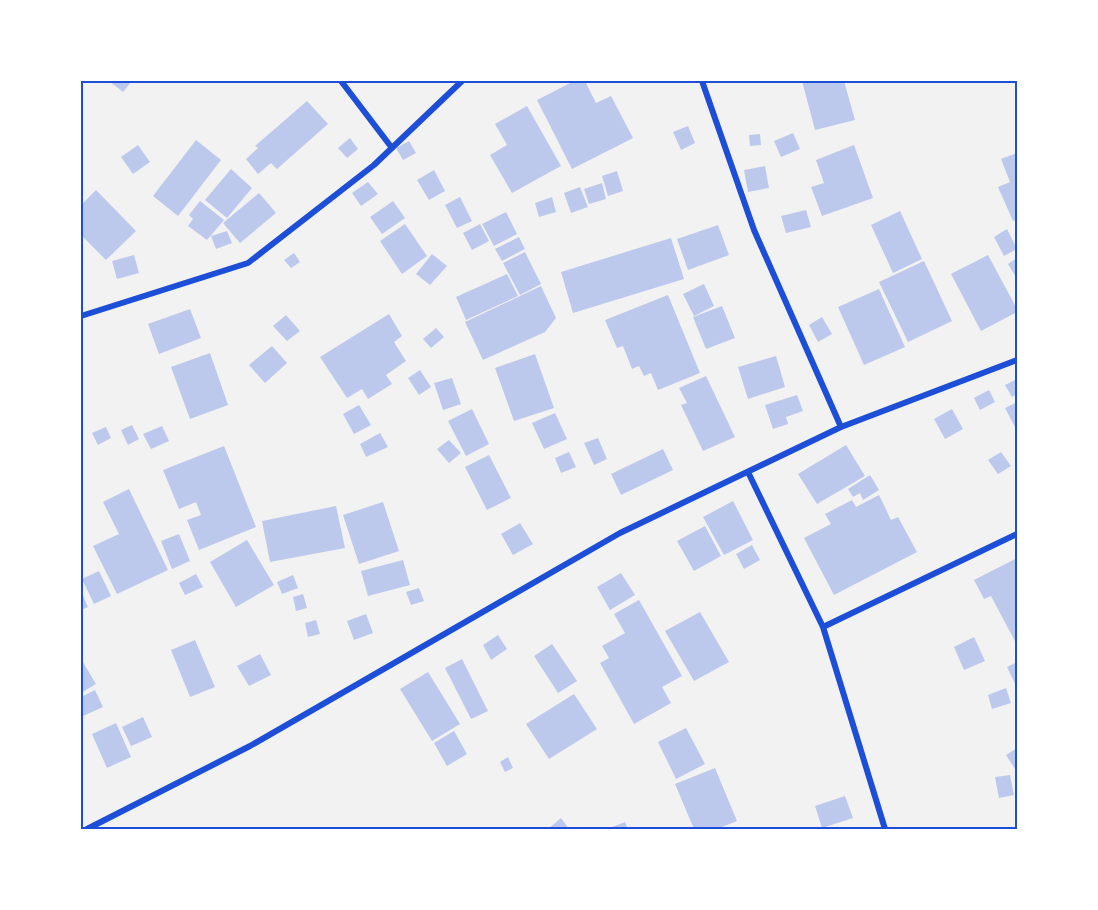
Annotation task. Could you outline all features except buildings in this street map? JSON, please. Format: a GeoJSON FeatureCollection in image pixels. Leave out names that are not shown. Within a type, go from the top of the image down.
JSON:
{"type":"FeatureCollection","features":[{"type":"Feature","properties":{"kind":"street"},"geometry":{"type":"LineString","coordinates":[[341,81],[392,148]]}},
{"type":"Feature","properties":{"kind":"street"},"geometry":{"type":"LineString","coordinates":[[81,316],[248,263],[374,165],[462,81]]}},
{"type":"Feature","properties":{"kind":"street"},"geometry":{"type":"LineString","coordinates":[[702,81],[754,230],[841,428]]}},
{"type":"Feature","properties":{"kind":"street"},"geometry":{"type":"LineString","coordinates":[[87,829],[250,746],[620,533],[841,428],[1017,360]]}},
{"type":"Feature","properties":{"kind":"street"},"geometry":{"type":"LineString","coordinates":[[748,472],[823,627],[885,829]]}},
{"type":"Feature","properties":{"kind":"street"},"geometry":{"type":"LineString","coordinates":[[823,627],[1017,534]]}}]}
